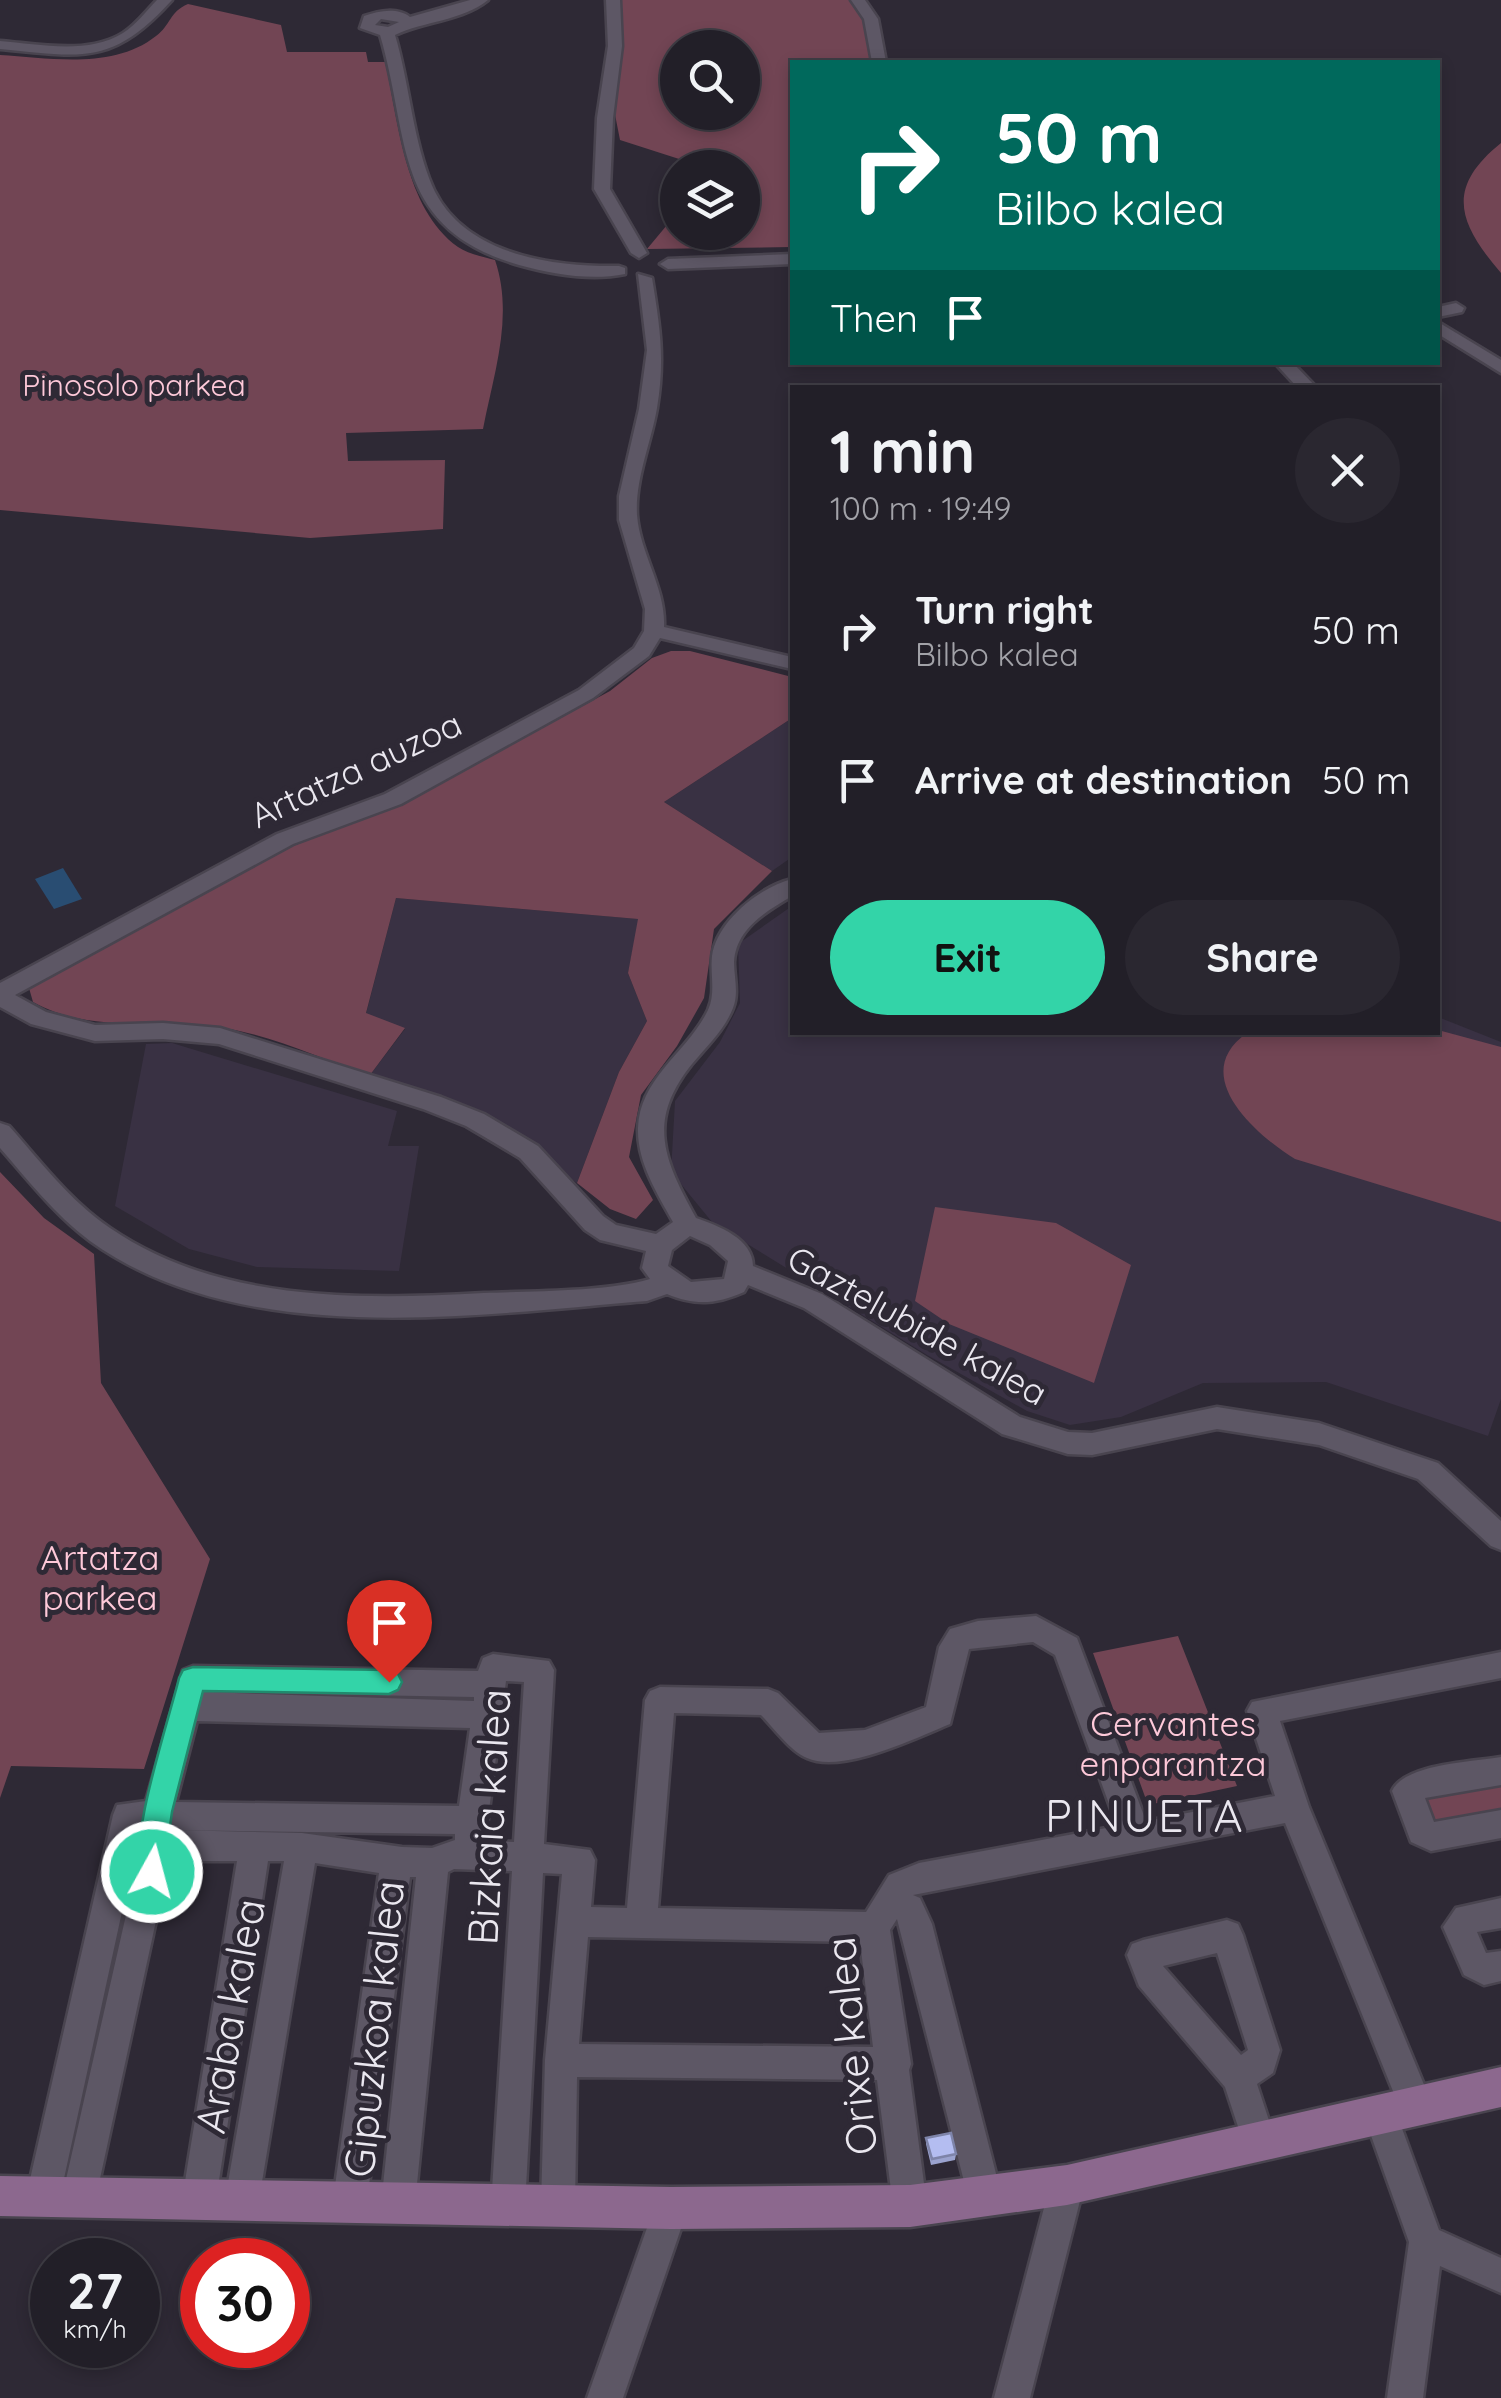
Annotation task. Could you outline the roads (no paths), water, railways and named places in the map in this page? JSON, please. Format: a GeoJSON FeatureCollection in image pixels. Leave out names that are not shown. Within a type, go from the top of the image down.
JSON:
{"type":"FeatureCollection","features":[{"type":"Feature","properties":{"kind":"street"},"geometry":{"type":"LineString","coordinates":[[0,45],[73,48],[108,44],[133,32],[164,0]]}},
{"type":"Feature","properties":{"kind":"street"},"geometry":{"type":"LineString","coordinates":[[408,22],[380,8],[365,25],[387,32],[403,29],[408,22],[459,11],[481,0]]}},
{"type":"Feature","properties":{"kind":"street"},"geometry":{"type":"LineString","coordinates":[[614,0],[614,57],[604,118],[602,189],[639,253]]}},
{"type":"Feature","properties":{"kind":"street"},"geometry":{"type":"LineString","coordinates":[[858,0],[871,19],[879,60]]}},
{"type":"Feature","properties":{"kind":"street"},"geometry":{"type":"LineString","coordinates":[[387,32],[424,186],[447,217],[481,244],[537,266],[572,272],[619,271],[644,278],[660,275],[668,264]]}},
{"type":"Feature","properties":{"kind":"street"},"geometry":{"type":"LineString","coordinates":[[619,271],[620,260],[639,253],[660,257],[668,264],[790,259]]}},
{"type":"Feature","properties":{"kind":"street"},"geometry":{"type":"LineString","coordinates":[[644,278],[656,350],[628,496],[628,520],[651,588],[654,631],[790,662]]}},
{"type":"Feature","properties":{"kind":"street"},"geometry":{"type":"LineString","coordinates":[[1440,312],[1456,308]]}},
{"type":"Feature","properties":{"kind":"street"},"geometry":{"type":"LineString","coordinates":[[1440,328],[1500,365]]}},
{"type":"Feature","properties":{"kind":"street"},"geometry":{"type":"LineString","coordinates":[[1285,365],[1306,385]]}},
{"type":"Feature","properties":{"kind":"street","name":"Artatza auzoa"},"geometry":{"type":"LineString","coordinates":[[0,995],[286,838],[394,799],[479,754],[622,670],[642,652],[654,631]]}},
{"type":"Feature","properties":{"kind":"street"},"geometry":{"type":"LineString","coordinates":[[688,1226],[660,1173],[648,1136],[651,1110],[672,1071],[720,1009],[723,956],[730,932],[790,887]]}},
{"type":"Feature","properties":{"kind":"street","name":"Artatza auzoa"},"geometry":{"type":"LineString","coordinates":[[0,995],[39,1018],[95,1033],[163,1031],[220,1036],[432,1103],[475,1120],[529,1152],[594,1223],[609,1233],[660,1244]]}},
{"type":"Feature","properties":{"kind":"street"},"geometry":{"type":"LineString","coordinates":[[0,1132],[100,1234],[136,1256],[198,1282],[261,1298],[348,1307],[647,1291],[667,1283]]}},
{"type":"Feature","properties":{"kind":"street"},"geometry":{"type":"LineString","coordinates":[[688,1226],[711,1232],[735,1249],[741,1272],[735,1285],[720,1293],[693,1294],[667,1283],[655,1268],[660,1244],[688,1226]]}},
{"type":"Feature","properties":{"kind":"street","name":"Gaztelubide kalea"},"geometry":{"type":"LineString","coordinates":[[741,1272],[813,1301],[1012,1426],[1068,1443],[1092,1444],[1217,1418],[1320,1434],[1428,1471],[1501,1538]]}},
{"type":"Feature","properties":{"kind":"street"},"geometry":{"type":"LineString","coordinates":[[641,1923],[660,1700],[768,1702],[814,1747],[866,1744],[939,1715],[954,1647],[960,1638],[978,1634],[1036,1629],[1067,1647],[1135,1834]]}},
{"type":"Feature","properties":{"kind":"street"},"geometry":{"type":"LineString","coordinates":[[1405,2398],[1426,2242],[1398,2109],[1262,1711],[1501,1665]]}},
{"type":"Feature","properties":{"kind":"street","name":"Bizkaia kalea"},"geometry":{"type":"LineString","coordinates":[[468,1855],[493,1668],[540,1670],[508,2206]]}},
{"type":"Feature","properties":{"kind":"street"},"geometry":{"type":"LineString","coordinates":[[190,1693],[489,1684]]}},
{"type":"Feature","properties":{"kind":"street"},"geometry":{"type":"LineString","coordinates":[[190,1693],[484,1715]]}},
{"type":"Feature","properties":{"kind":"street"},"geometry":{"type":"LineString","coordinates":[[61,2197],[137,1825],[190,1693]]}},
{"type":"Feature","properties":{"kind":"street"},"geometry":{"type":"LineString","coordinates":[[1501,1770],[1413,1786],[1407,1791],[1422,1832],[1431,1837],[1501,1824]]}},
{"type":"Feature","properties":{"kind":"street"},"geometry":{"type":"LineString","coordinates":[[574,1922],[883,1913],[900,1885],[918,1878],[1294,1807]]}},
{"type":"Feature","properties":{"kind":"street"},"geometry":{"type":"LineString","coordinates":[[137,1825],[472,1820]]}},
{"type":"Feature","properties":{"kind":"street"},"geometry":{"type":"LineString","coordinates":[[137,1825],[157,1848],[302,1847],[396,1862],[434,1863],[453,1854],[579,1860],[561,2060],[558,2206]]}},
{"type":"Feature","properties":{"kind":"street","name":"Araba kalea"},"geometry":{"type":"LineString","coordinates":[[198,2200],[254,1847]]}},
{"type":"Feature","properties":{"kind":"street","name":"Araba kalea"},"geometry":{"type":"LineString","coordinates":[[242,2200],[302,1847]]}},
{"type":"Feature","properties":{"kind":"street"},"geometry":{"type":"LineString","coordinates":[[61,2197],[157,1848]]}},
{"type":"Feature","properties":{"kind":"street","name":"Gipuzkoa kalea"},"geometry":{"type":"LineString","coordinates":[[350,2200],[396,1862]]}},
{"type":"Feature","properties":{"kind":"street","name":"Gipuzkoa kalea"},"geometry":{"type":"LineString","coordinates":[[398,2204],[434,1863]]}},
{"type":"Feature","properties":{"kind":"street","name":"Orixe kalea"},"geometry":{"type":"LineString","coordinates":[[910,2206],[883,1913],[909,1909],[985,2197]]}},
{"type":"Feature","properties":{"kind":"street"},"geometry":{"type":"LineString","coordinates":[[1501,1914],[1467,1920],[1459,1927],[1474,1964],[1484,1969],[1501,1966]]}},
{"type":"Feature","properties":{"kind":"street"},"geometry":{"type":"LineString","coordinates":[[561,2060],[895,2064]]}},
{"type":"Feature","properties":{"kind":"street"},"geometry":{"type":"LineString","coordinates":[[1238,2077],[1260,2142]]}},
{"type":"Feature","properties":{"kind":"street"},"geometry":{"type":"LineString","coordinates":[[0,2196],[671,2208],[910,2206],[1067,2185],[1501,2088]]}},
{"type":"Feature","properties":{"kind":"street"},"geometry":{"type":"LineString","coordinates":[[1012,2398],[1067,2185]]}},
{"type":"Feature","properties":{"kind":"street"},"geometry":{"type":"LineString","coordinates":[[605,2398],[671,2208]]}},
{"type":"Feature","properties":{"kind":"street"},"geometry":{"type":"LineString","coordinates":[[1426,2242],[1501,2276]]}},
{"type":"Feature","properties":{"kind":"water"},"geometry":{"type":"Polygon","coordinates":[[[63,868],[82,899],[54,909],[35,879],[63,868]]]}},
{"type":"Feature","properties":{"kind":"district","name":"PINUETA"},"geometry":{"type":"Point","coordinates":[1145,1816]}},
{"type":"Feature","properties":{"kind":"park label","name":"Pinosolo parkea"},"geometry":{"type":"Point","coordinates":[134,386]}},
{"type":"Feature","properties":{"kind":"park label","name":"Artatza parkea"},"geometry":{"type":"Point","coordinates":[100,1578]}},
{"type":"Feature","properties":{"kind":"park label","name":"Cervantes enparantza"},"geometry":{"type":"Point","coordinates":[1173,1744]}}]}
